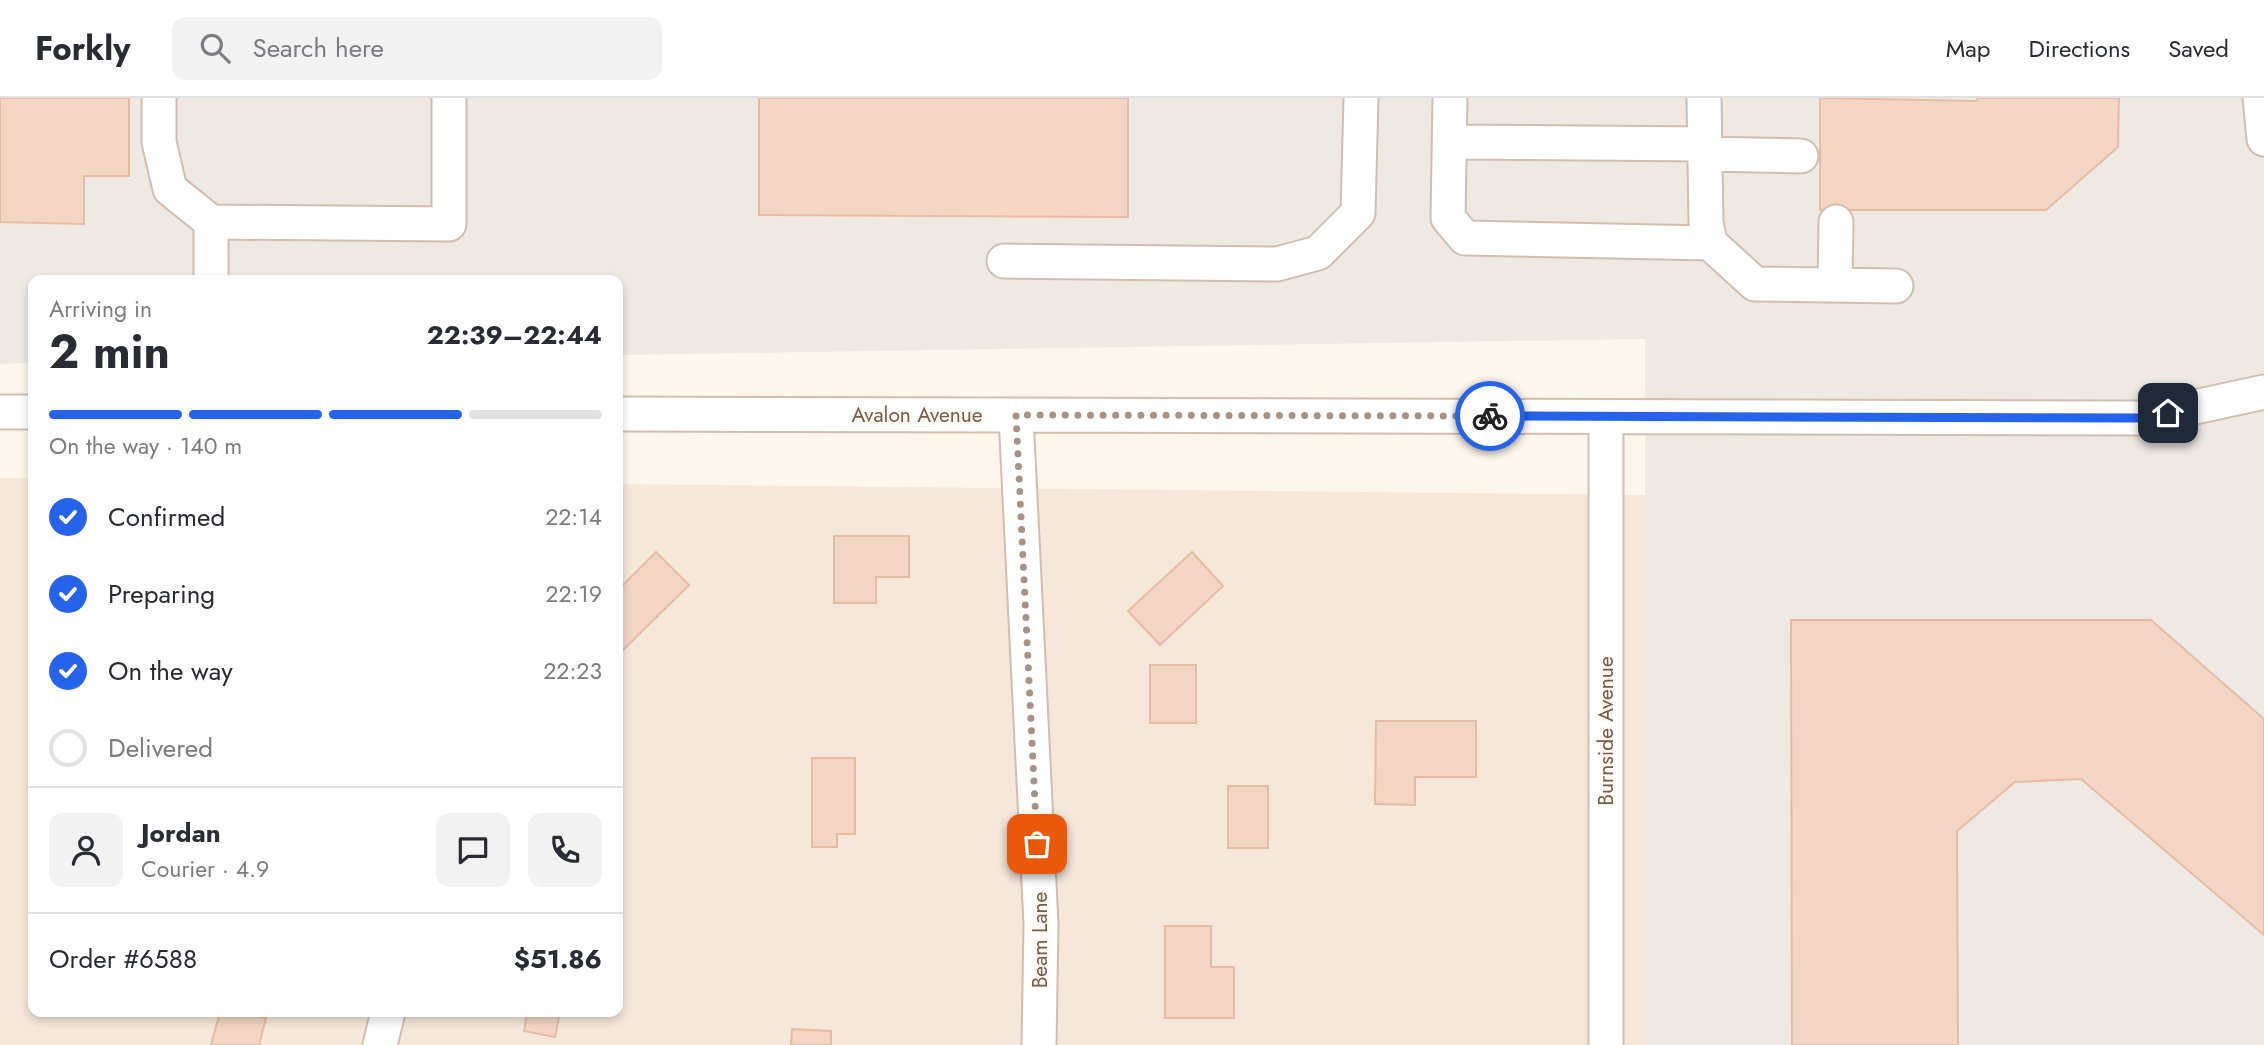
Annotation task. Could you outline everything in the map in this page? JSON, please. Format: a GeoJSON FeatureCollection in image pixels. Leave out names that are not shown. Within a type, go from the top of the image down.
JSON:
{"type":"FeatureCollection","features":[{"type":"Feature","properties":{"kind":"street"},"geometry":{"type":"LineString","coordinates":[[159,98],[159,142],[170,189],[211,222],[449,223],[449,98]]}},
{"type":"Feature","properties":{"kind":"street"},"geometry":{"type":"LineString","coordinates":[[1004,261],[1277,264],[1318,253],[1358,213],[1362,98]]}},
{"type":"Feature","properties":{"kind":"street"},"geometry":{"type":"LineString","coordinates":[[1450,98],[1448,219],[1465,238],[1710,243]]}},
{"type":"Feature","properties":{"kind":"street"},"geometry":{"type":"LineString","coordinates":[[1704,98],[1706,222],[1710,243],[1755,284],[1896,286]]}},
{"type":"Feature","properties":{"kind":"street"},"geometry":{"type":"LineString","coordinates":[[2260,98],[2264,139]]}},
{"type":"Feature","properties":{"kind":"street"},"geometry":{"type":"LineString","coordinates":[[1450,142],[1705,149],[1801,156]]}},
{"type":"Feature","properties":{"kind":"street"},"geometry":{"type":"LineString","coordinates":[[211,222],[211,275]]}},
{"type":"Feature","properties":{"kind":"street"},"geometry":{"type":"LineString","coordinates":[[1835,285],[1836,222]]}},
{"type":"Feature","properties":{"kind":"street","name":"Avalon Avenue"},"geometry":{"type":"LineString","coordinates":[[623,414],[2144,418],[2264,392]]}},
{"type":"Feature","properties":{"kind":"street"},"geometry":{"type":"LineString","coordinates":[[0,412],[28,412]]}},
{"type":"Feature","properties":{"kind":"street","name":"Beam Lane"},"geometry":{"type":"LineString","coordinates":[[1016,415],[1041,924],[1039,1045]]}},
{"type":"Feature","properties":{"kind":"street","name":"Burnside Avenue"},"geometry":{"type":"LineString","coordinates":[[1606,417],[1606,1045]]}},
{"type":"Feature","properties":{"kind":"street"},"geometry":{"type":"LineString","coordinates":[[380,1045],[387,1017]]}},
{"type":"Feature","properties":{"kind":"shaded area"},"geometry":{"type":"Polygon","coordinates":[[[0,98],[2264,98],[2264,1045],[1645,1045],[1645,339],[623,355],[623,275],[28,275],[28,363],[0,364],[0,98]]]}},
{"type":"Feature","properties":{"kind":"shaded area"},"geometry":{"type":"Polygon","coordinates":[[[0,478],[28,478],[28,1017],[623,1017],[623,484],[1645,495],[1645,1045],[0,1045],[0,478]]]}},
{"type":"Feature","properties":{"kind":"building"},"geometry":{"type":"Polygon","coordinates":[[[0,98],[129,98],[129,176],[84,176],[84,224],[0,222],[0,98]]]}},
{"type":"Feature","properties":{"kind":"building"},"geometry":{"type":"Polygon","coordinates":[[[759,98],[1128,98],[1128,217],[759,215],[759,98]]]}},
{"type":"Feature","properties":{"kind":"building"},"geometry":{"type":"Polygon","coordinates":[[[1820,98],[1976,101],[1978,98],[2119,98],[2118,147],[2046,210],[1820,210],[1820,98]]]}},
{"type":"Feature","properties":{"kind":"building"},"geometry":{"type":"Polygon","coordinates":[[[834,536],[909,536],[909,577],[876,577],[876,603],[834,603],[834,536]]]}},
{"type":"Feature","properties":{"kind":"building"},"geometry":{"type":"Polygon","coordinates":[[[656,552],[689,585],[623,650],[623,585],[656,552]]]}},
{"type":"Feature","properties":{"kind":"building"},"geometry":{"type":"Polygon","coordinates":[[[1192,552],[1223,586],[1160,645],[1128,611],[1192,552]]]}},
{"type":"Feature","properties":{"kind":"building"},"geometry":{"type":"Polygon","coordinates":[[[1791,620],[2151,620],[2264,719],[2264,935],[2081,779],[2015,782],[1957,831],[1958,1045],[1792,1045],[1791,620]]]}},
{"type":"Feature","properties":{"kind":"building"},"geometry":{"type":"Polygon","coordinates":[[[1150,665],[1196,665],[1196,723],[1150,723],[1150,665]]]}},
{"type":"Feature","properties":{"kind":"building"},"geometry":{"type":"Polygon","coordinates":[[[1376,721],[1476,721],[1476,777],[1415,777],[1415,805],[1375,804],[1376,721]]]}},
{"type":"Feature","properties":{"kind":"building"},"geometry":{"type":"Polygon","coordinates":[[[812,758],[855,758],[855,834],[837,834],[837,847],[812,847],[812,758]]]}},
{"type":"Feature","properties":{"kind":"building"},"geometry":{"type":"Polygon","coordinates":[[[1228,786],[1268,786],[1268,848],[1228,848],[1228,786]]]}},
{"type":"Feature","properties":{"kind":"building"},"geometry":{"type":"Polygon","coordinates":[[[1165,926],[1211,926],[1211,967],[1234,967],[1234,1018],[1165,1018],[1165,926]]]}},
{"type":"Feature","properties":{"kind":"building"},"geometry":{"type":"Polygon","coordinates":[[[219,1017],[266,1018],[259,1045],[211,1045],[219,1017]]]}},
{"type":"Feature","properties":{"kind":"building"},"geometry":{"type":"Polygon","coordinates":[[[526,1017],[559,1017],[555,1037],[524,1031],[526,1017]]]}},
{"type":"Feature","properties":{"kind":"building"},"geometry":{"type":"Polygon","coordinates":[[[792,1029],[831,1031],[831,1045],[791,1045],[792,1029]]]}},
{"type":"Feature","properties":{"kind":"way so far"},"geometry":{"type":"LineString","coordinates":[[1037,844],[1016,415],[1490,416]]}},
{"type":"Feature","properties":{"kind":"route"},"geometry":{"type":"LineString","coordinates":[[1490,416],[2144,418],[2168,413]]}}]}
